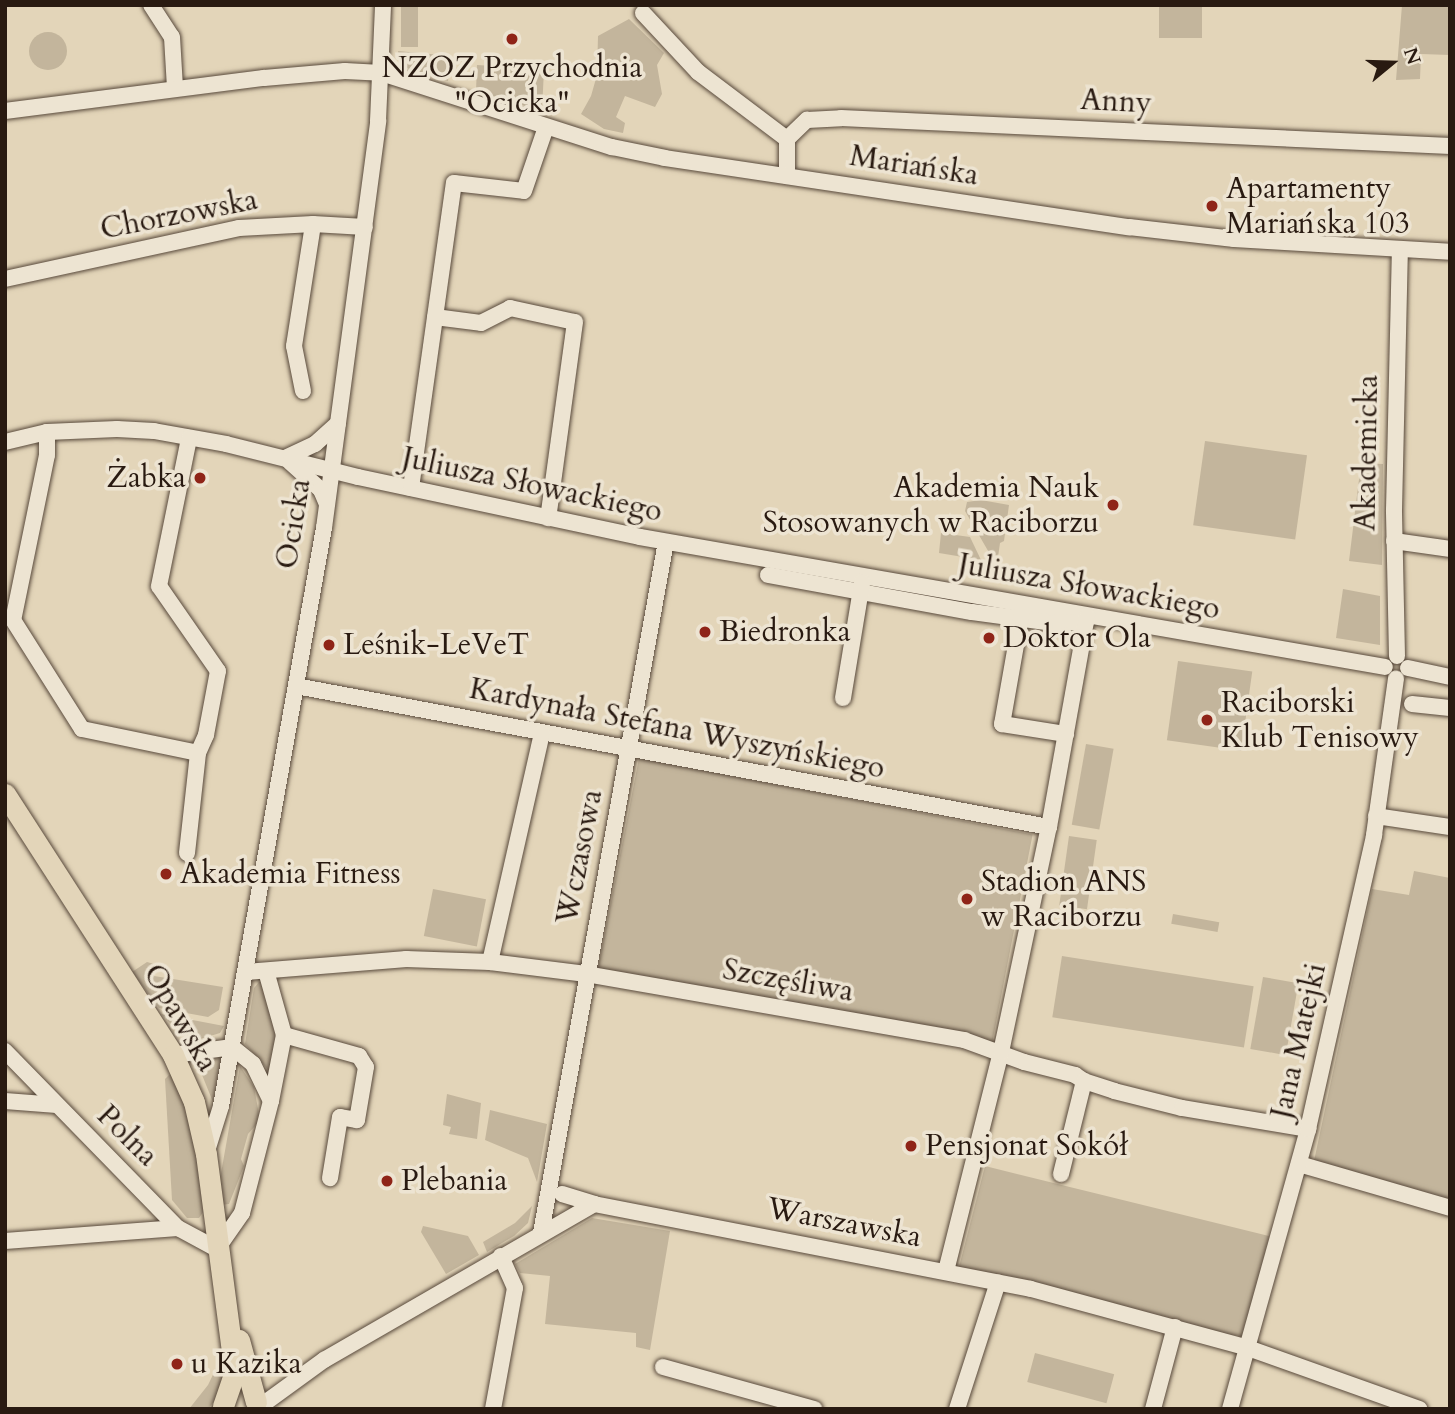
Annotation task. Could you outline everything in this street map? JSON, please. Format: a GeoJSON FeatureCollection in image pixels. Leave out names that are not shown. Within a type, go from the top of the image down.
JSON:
{"type":"FeatureCollection","features":[{"type":"Feature","properties":{"kind":"main road","name":"Opawska"},"geometry":{"type":"LineString","coordinates":[[5,794],[173,1055],[194,1102],[206,1154],[217,1249],[227,1301],[233,1377],[221,1407]]}},
{"type":"Feature","properties":{"kind":"main road","name":"Opawska"},"geometry":{"type":"LineString","coordinates":[[227,1301],[263,1401]]}},
{"type":"Feature","properties":{"kind":"main road"},"geometry":{"type":"LineString","coordinates":[[221,1407],[238,1400],[263,1401]]}},
{"type":"Feature","properties":{"kind":"street"},"geometry":{"type":"LineString","coordinates":[[151,5],[172,37],[175,87]]}},
{"type":"Feature","properties":{"kind":"street","name":"Ocicka"},"geometry":{"type":"LineString","coordinates":[[206,1154],[221,1106],[246,972],[327,505],[365,227],[381,73],[383,5]]}},
{"type":"Feature","properties":{"kind":"street"},"geometry":{"type":"LineString","coordinates":[[643,13],[698,72],[787,139],[787,176]]}},
{"type":"Feature","properties":{"kind":"street","name":"Mariańska"},"geometry":{"type":"LineString","coordinates":[[6,108],[175,87],[345,71],[381,73],[546,127],[665,158],[1129,227],[1234,240],[1450,253]]}},
{"type":"Feature","properties":{"kind":"street","name":"Anny"},"geometry":{"type":"LineString","coordinates":[[787,139],[807,120],[841,118],[1450,146]]}},
{"type":"Feature","properties":{"kind":"street"},"geometry":{"type":"LineString","coordinates":[[411,488],[454,183],[524,191],[546,127]]}},
{"type":"Feature","properties":{"kind":"street"},"geometry":{"type":"LineString","coordinates":[[303,391],[294,346],[313,224]]}},
{"type":"Feature","properties":{"kind":"street","name":"Chorzowska"},"geometry":{"type":"LineString","coordinates":[[5,279],[239,228],[313,224],[365,227]]}},
{"type":"Feature","properties":{"kind":"street","name":"Akademicka"},"geometry":{"type":"LineString","coordinates":[[1391,662],[1400,251]]}},
{"type":"Feature","properties":{"kind":"street"},"geometry":{"type":"LineString","coordinates":[[435,317],[481,323],[510,308],[575,322],[548,518]]}},
{"type":"Feature","properties":{"kind":"street"},"geometry":{"type":"LineString","coordinates":[[327,505],[321,490],[285,458],[315,444],[338,422]]}},
{"type":"Feature","properties":{"kind":"street","name":"Juliusza Słowackiego"},"geometry":{"type":"LineString","coordinates":[[5,442],[47,432],[117,429],[189,438],[548,518],[666,542],[863,576],[1022,612],[1391,662]]}},
{"type":"Feature","properties":{"kind":"street"},"geometry":{"type":"LineString","coordinates":[[47,432],[47,455],[13,620],[82,729],[198,753]]}},
{"type":"Feature","properties":{"kind":"street"},"geometry":{"type":"LineString","coordinates":[[187,853],[198,753],[205,735],[218,671],[159,586],[189,438]]}},
{"type":"Feature","properties":{"kind":"street"},"geometry":{"type":"LineString","coordinates":[[1394,541],[1450,550]]}},
{"type":"Feature","properties":{"kind":"street","name":"Wczasowa"},"geometry":{"type":"LineString","coordinates":[[541,1233],[554,1193],[586,974],[666,542]]}},
{"type":"Feature","properties":{"kind":"street"},"geometry":{"type":"LineString","coordinates":[[768,575],[860,594],[1022,612],[1002,724],[1066,734]]}},
{"type":"Feature","properties":{"kind":"street"},"geometry":{"type":"LineString","coordinates":[[843,698],[863,576]]}},
{"type":"Feature","properties":{"kind":"street"},"geometry":{"type":"LineString","coordinates":[[946,1271],[1001,1052],[1049,827],[1086,619]]}},
{"type":"Feature","properties":{"kind":"street"},"geometry":{"type":"LineString","coordinates":[[1391,662],[1388,676],[1402,674],[1450,677]]}},
{"type":"Feature","properties":{"kind":"street","name":"Jana Matejki"},"geometry":{"type":"LineString","coordinates":[[1230,1409],[1308,1129],[1376,816],[1402,674]]}},
{"type":"Feature","properties":{"kind":"street","name":"Kardynała Stefana Wyszyńskiego"},"geometry":{"type":"LineString","coordinates":[[296,685],[1049,827]]}},
{"type":"Feature","properties":{"kind":"street"},"geometry":{"type":"LineString","coordinates":[[1412,704],[1450,708]]}},
{"type":"Feature","properties":{"kind":"street"},"geometry":{"type":"LineString","coordinates":[[490,962],[542,733]]}},
{"type":"Feature","properties":{"kind":"street"},"geometry":{"type":"LineString","coordinates":[[1376,816],[1450,827]]}},
{"type":"Feature","properties":{"kind":"street","name":"Szczęśliwa"},"geometry":{"type":"LineString","coordinates":[[246,972],[380,959],[490,962],[586,974],[964,1040],[1024,1062],[1075,1074],[1084,1081],[1182,1108],[1308,1129]]}},
{"type":"Feature","properties":{"kind":"street"},"geometry":{"type":"LineString","coordinates":[[217,1249],[242,1213],[271,1101],[284,1035],[266,971]]}},
{"type":"Feature","properties":{"kind":"street"},"geometry":{"type":"LineString","coordinates":[[284,1035],[359,1056],[366,1067],[357,1120],[340,1117],[330,1178]]}},
{"type":"Feature","properties":{"kind":"street"},"geometry":{"type":"LineString","coordinates":[[173,1055],[232,1047],[253,1063],[271,1101]]}},
{"type":"Feature","properties":{"kind":"street","name":"Polna"},"geometry":{"type":"LineString","coordinates":[[5,1051],[178,1227],[217,1249]]}},
{"type":"Feature","properties":{"kind":"street"},"geometry":{"type":"LineString","coordinates":[[1061,1174],[1084,1081]]}},
{"type":"Feature","properties":{"kind":"street"},"geometry":{"type":"LineString","coordinates":[[5,1101],[57,1105]]}},
{"type":"Feature","properties":{"kind":"street"},"geometry":{"type":"LineString","coordinates":[[1299,1164],[1450,1208]]}},
{"type":"Feature","properties":{"kind":"street"},"geometry":{"type":"LineString","coordinates":[[554,1193],[594,1204]]}},
{"type":"Feature","properties":{"kind":"street"},"geometry":{"type":"LineString","coordinates":[[554,1193],[567,1218]]}},
{"type":"Feature","properties":{"kind":"street"},"geometry":{"type":"LineString","coordinates":[[290,1384],[262,1387],[263,1401],[290,1384],[324,1360],[594,1204]]}},
{"type":"Feature","properties":{"kind":"street","name":"Warszawska"},"geometry":{"type":"LineString","coordinates":[[594,1204],[998,1282],[1248,1348],[1419,1409]]}},
{"type":"Feature","properties":{"kind":"street"},"geometry":{"type":"LineString","coordinates":[[5,1241],[178,1227]]}},
{"type":"Feature","properties":{"kind":"street"},"geometry":{"type":"LineString","coordinates":[[494,1409],[515,1288],[501,1256]]}},
{"type":"Feature","properties":{"kind":"street"},"geometry":{"type":"LineString","coordinates":[[957,1409],[998,1282]]}},
{"type":"Feature","properties":{"kind":"street"},"geometry":{"type":"LineString","coordinates":[[1153,1409],[1175,1327]]}},
{"type":"Feature","properties":{"kind":"street"},"geometry":{"type":"LineString","coordinates":[[663,1367],[814,1409]]}},
{"type":"Feature","properties":{"kind":"shaded area"},"geometry":{"type":"Polygon","coordinates":[[[401,5],[418,5],[418,47],[401,47],[401,5]]]}},
{"type":"Feature","properties":{"kind":"shaded area"},"geometry":{"type":"Polygon","coordinates":[[[1159,5],[1202,5],[1202,38],[1159,38],[1159,5]]]}},
{"type":"Feature","properties":{"kind":"shaded area"},"geometry":{"type":"Polygon","coordinates":[[[1402,5],[1450,7],[1450,55],[1421,54],[1420,79],[1396,80],[1402,5]]]}},
{"type":"Feature","properties":{"kind":"shaded area"},"geometry":{"type":"Polygon","coordinates":[[[629,19],[664,53],[657,65],[662,94],[655,107],[625,96],[616,117],[625,123],[623,133],[604,129],[581,114],[591,96],[597,75],[598,36],[629,19]]]}},
{"type":"Feature","properties":{"kind":"shaded area"},"geometry":{"type":"Polygon","coordinates":[[[48,32],[61,38],[67,51],[61,64],[48,70],[35,64],[29,51],[35,38],[48,32]]]}},
{"type":"Feature","properties":{"kind":"shaded area"},"geometry":{"type":"Polygon","coordinates":[[[398,51],[451,56],[448,81],[411,70],[401,64],[398,51]]]}},
{"type":"Feature","properties":{"kind":"shaded area"},"geometry":{"type":"Polygon","coordinates":[[[477,65],[544,69],[542,111],[476,91],[477,65]]]}},
{"type":"Feature","properties":{"kind":"shaded area"},"geometry":{"type":"Polygon","coordinates":[[[1205,441],[1307,455],[1295,540],[1193,525],[1205,441]]]}},
{"type":"Feature","properties":{"kind":"shaded area"},"geometry":{"type":"Polygon","coordinates":[[[1361,463],[1383,464],[1382,565],[1349,561],[1361,463]]]}},
{"type":"Feature","properties":{"kind":"shaded area"},"geometry":{"type":"Polygon","coordinates":[[[981,500],[1009,505],[1004,541],[1000,543],[998,557],[991,556],[965,511],[967,502],[981,500]]]}},
{"type":"Feature","properties":{"kind":"shaded area"},"geometry":{"type":"Polygon","coordinates":[[[941,533],[970,537],[981,560],[939,553],[941,533]]]}},
{"type":"Feature","properties":{"kind":"shaded area"},"geometry":{"type":"Polygon","coordinates":[[[1343,589],[1380,596],[1380,645],[1336,638],[1343,589]]]}},
{"type":"Feature","properties":{"kind":"shaded area","name":"Raciborski Klub Tenisowy"},"geometry":{"type":"Polygon","coordinates":[[[1178,661],[1252,671],[1241,751],[1167,740],[1178,661]]]}},
{"type":"Feature","properties":{"kind":"shaded area"},"geometry":{"type":"Polygon","coordinates":[[[1086,744],[1114,749],[1099,830],[1072,825],[1086,744]]]}},
{"type":"Feature","properties":{"kind":"shaded area","name":"Stadion ANS w Raciborzu"},"geometry":{"type":"Polygon","coordinates":[[[639,758],[1033,835],[992,1046],[598,969],[639,758]]]}},
{"type":"Feature","properties":{"kind":"shaded area"},"geometry":{"type":"Polygon","coordinates":[[[1069,836],[1097,840],[1087,909],[1059,905],[1069,836]]]}},
{"type":"Feature","properties":{"kind":"shaded area"},"geometry":{"type":"Polygon","coordinates":[[[1414,871],[1450,878],[1450,1201],[1314,1161],[1372,889],[1409,895],[1414,871]]]}},
{"type":"Feature","properties":{"kind":"shaded area"},"geometry":{"type":"Polygon","coordinates":[[[433,889],[486,899],[477,946],[424,936],[433,889]]]}},
{"type":"Feature","properties":{"kind":"shaded area"},"geometry":{"type":"Polygon","coordinates":[[[1173,914],[1219,922],[1218,932],[1171,924],[1173,914]]]}},
{"type":"Feature","properties":{"kind":"shaded area"},"geometry":{"type":"Polygon","coordinates":[[[1062,956],[1254,986],[1244,1048],[1052,1017],[1062,956]]]}},
{"type":"Feature","properties":{"kind":"shaded area"},"geometry":{"type":"Polygon","coordinates":[[[147,962],[154,964],[154,976],[223,987],[219,1010],[208,1017],[159,1008],[132,972],[147,962]]]}},
{"type":"Feature","properties":{"kind":"shaded area"},"geometry":{"type":"Polygon","coordinates":[[[1263,977],[1298,983],[1286,1055],[1250,1049],[1263,977]]]}},
{"type":"Feature","properties":{"kind":"shaded area"},"geometry":{"type":"Polygon","coordinates":[[[259,982],[264,982],[278,1039],[272,1074],[245,1044],[254,988],[259,982]]]}},
{"type":"Feature","properties":{"kind":"shaded area"},"geometry":{"type":"Polygon","coordinates":[[[161,1014],[224,1026],[220,1033],[197,1040],[180,1033],[161,1014]]]}},
{"type":"Feature","properties":{"kind":"shaded area"},"geometry":{"type":"Polygon","coordinates":[[[222,1057],[213,1102],[196,1060],[222,1057]]]}},
{"type":"Feature","properties":{"kind":"shaded area"},"geometry":{"type":"Polygon","coordinates":[[[240,1066],[254,1087],[260,1120],[248,1134],[241,1159],[244,1166],[229,1204],[220,1205],[220,1179],[240,1066]]]}},
{"type":"Feature","properties":{"kind":"shaded area"},"geometry":{"type":"Polygon","coordinates":[[[173,1071],[186,1097],[206,1208],[199,1218],[187,1218],[172,1200],[165,1079],[173,1071]]]}},
{"type":"Feature","properties":{"kind":"shaded area"},"geometry":{"type":"Polygon","coordinates":[[[447,1094],[481,1103],[477,1139],[449,1134],[451,1127],[443,1125],[447,1094]]]}},
{"type":"Feature","properties":{"kind":"shaded area"},"geometry":{"type":"Polygon","coordinates":[[[490,1110],[547,1124],[537,1182],[528,1158],[485,1140],[490,1110]]]}},
{"type":"Feature","properties":{"kind":"shaded area"},"geometry":{"type":"Polygon","coordinates":[[[985,1166],[1273,1237],[1243,1336],[1220,1334],[959,1267],[985,1166]]]}},
{"type":"Feature","properties":{"kind":"shaded area"},"geometry":{"type":"Polygon","coordinates":[[[532,1206],[528,1223],[514,1236],[487,1252],[483,1242],[515,1223],[532,1206]]]}},
{"type":"Feature","properties":{"kind":"shaded area"},"geometry":{"type":"Polygon","coordinates":[[[592,1218],[670,1231],[650,1350],[636,1347],[636,1333],[545,1324],[550,1276],[520,1273],[515,1264],[592,1218]]]}},
{"type":"Feature","properties":{"kind":"shaded area"},"geometry":{"type":"Polygon","coordinates":[[[423,1226],[468,1236],[479,1255],[446,1274],[421,1232],[423,1226]]]}},
{"type":"Feature","properties":{"kind":"shaded area"},"geometry":{"type":"Polygon","coordinates":[[[225,1350],[226,1370],[216,1399],[208,1409],[189,1409],[208,1385],[225,1350]]]}},
{"type":"Feature","properties":{"kind":"shaded area"},"geometry":{"type":"Polygon","coordinates":[[[1035,1353],[1114,1374],[1106,1403],[1027,1382],[1035,1353]]]}},
{"type":"Feature","properties":{"kind":"place","name":"NZOZ Przychodnia \"Ocicka\""},"geometry":{"type":"Point","coordinates":[512,39]}},
{"type":"Feature","properties":{"kind":"place","name":"Apartamenty Mariańska 103"},"geometry":{"type":"Point","coordinates":[1212,206]}},
{"type":"Feature","properties":{"kind":"place","name":"Żabka"},"geometry":{"type":"Point","coordinates":[200,478]}},
{"type":"Feature","properties":{"kind":"place","name":"Akademia Nauk Stosowanych w Raciborzu"},"geometry":{"type":"Point","coordinates":[1113,505]}},
{"type":"Feature","properties":{"kind":"place","name":"Biedronka"},"geometry":{"type":"Point","coordinates":[705,632]}},
{"type":"Feature","properties":{"kind":"place","name":"Doktor Ola"},"geometry":{"type":"Point","coordinates":[989,638]}},
{"type":"Feature","properties":{"kind":"place","name":"Leśnik-LeVeT"},"geometry":{"type":"Point","coordinates":[329,645]}},
{"type":"Feature","properties":{"kind":"place","name":"Raciborski Klub Tenisowy"},"geometry":{"type":"Point","coordinates":[1207,720]}},
{"type":"Feature","properties":{"kind":"place","name":"Akademia Fitness"},"geometry":{"type":"Point","coordinates":[166,874]}},
{"type":"Feature","properties":{"kind":"place","name":"Stadion ANS w Raciborzu"},"geometry":{"type":"Point","coordinates":[967,899]}},
{"type":"Feature","properties":{"kind":"place","name":"Pensjonat Sokół"},"geometry":{"type":"Point","coordinates":[911,1146]}},
{"type":"Feature","properties":{"kind":"place","name":"Plebania"},"geometry":{"type":"Point","coordinates":[387,1181]}},
{"type":"Feature","properties":{"kind":"place","name":"u Kazika"},"geometry":{"type":"Point","coordinates":[177,1364]}}]}
